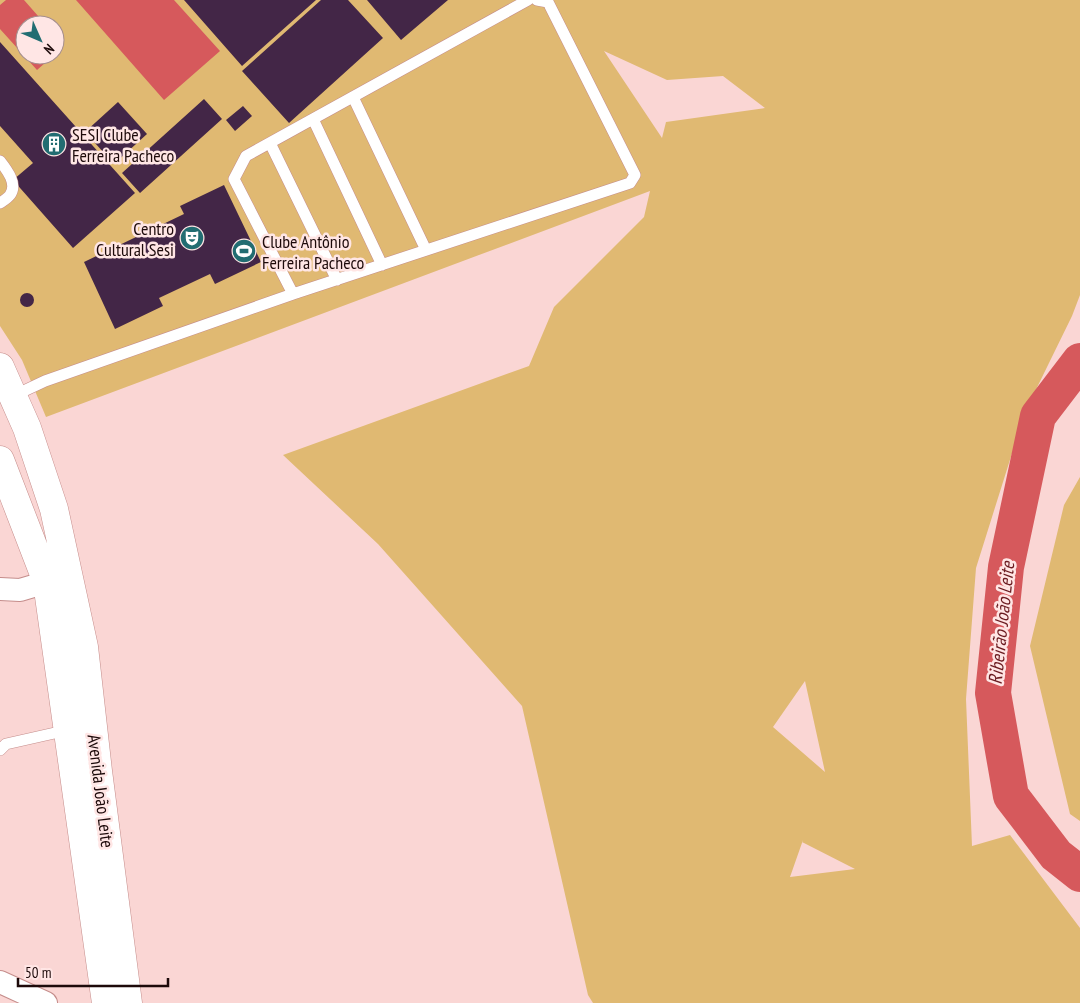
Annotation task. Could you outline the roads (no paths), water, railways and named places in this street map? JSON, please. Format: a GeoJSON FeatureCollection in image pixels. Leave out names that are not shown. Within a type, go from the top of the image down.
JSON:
{"type":"FeatureCollection","features":[{"type":"Feature","properties":{"kind":"street","name":"Avenida João Leite"},"geometry":{"type":"LineString","coordinates":[[0,367],[6,398],[26,428],[54,509],[68,730],[106,1003]]}},
{"type":"Feature","properties":{"kind":"street","name":"Avenida João Leite"},"geometry":{"type":"LineString","coordinates":[[0,460],[58,581],[84,647],[128,1003]]}},
{"type":"Feature","properties":{"kind":"street"},"geometry":{"type":"LineString","coordinates":[[0,589],[20,590],[58,581]]}},
{"type":"Feature","properties":{"kind":"street"},"geometry":{"type":"LineString","coordinates":[[0,982],[46,1003]]}},
{"type":"Feature","properties":{"kind":"lane"},"geometry":{"type":"LineString","coordinates":[[293,294],[234,179],[246,156],[528,0]]}},
{"type":"Feature","properties":{"kind":"lane"},"geometry":{"type":"LineString","coordinates":[[6,398],[45,380],[293,294],[630,183],[635,176],[548,2],[536,0]]}},
{"type":"Feature","properties":{"kind":"lane"},"geometry":{"type":"LineString","coordinates":[[354,97],[426,250]]}},
{"type":"Feature","properties":{"kind":"lane"},"geometry":{"type":"LineString","coordinates":[[313,119],[382,265]]}},
{"type":"Feature","properties":{"kind":"lane"},"geometry":{"type":"LineString","coordinates":[[270,143],[337,280]]}},
{"type":"Feature","properties":{"kind":"lane"},"geometry":{"type":"LineString","coordinates":[[0,161],[9,172],[13,186],[10,195],[0,203]]}},
{"type":"Feature","properties":{"kind":"lane"},"geometry":{"type":"LineString","coordinates":[[0,750],[6,744],[68,730]]}},
{"type":"Feature","properties":{"kind":"waterway","name":"Ribeirão João Leite"},"geometry":{"type":"LineString","coordinates":[[1080,361],[1038,416],[1006,567],[993,693],[1011,796],[1056,855],[1080,874]]}},
{"type":"Feature","properties":{"kind":"place","name":"SESI Clube Ferreira Pacheco"},"geometry":{"type":"Point","coordinates":[54,144]}},
{"type":"Feature","properties":{"kind":"place","name":"Centro Cultural Sesi"},"geometry":{"type":"Point","coordinates":[192,238]}},
{"type":"Feature","properties":{"kind":"place","name":"Clube Antônio Ferreira Pacheco"},"geometry":{"type":"Point","coordinates":[244,251]}}]}
